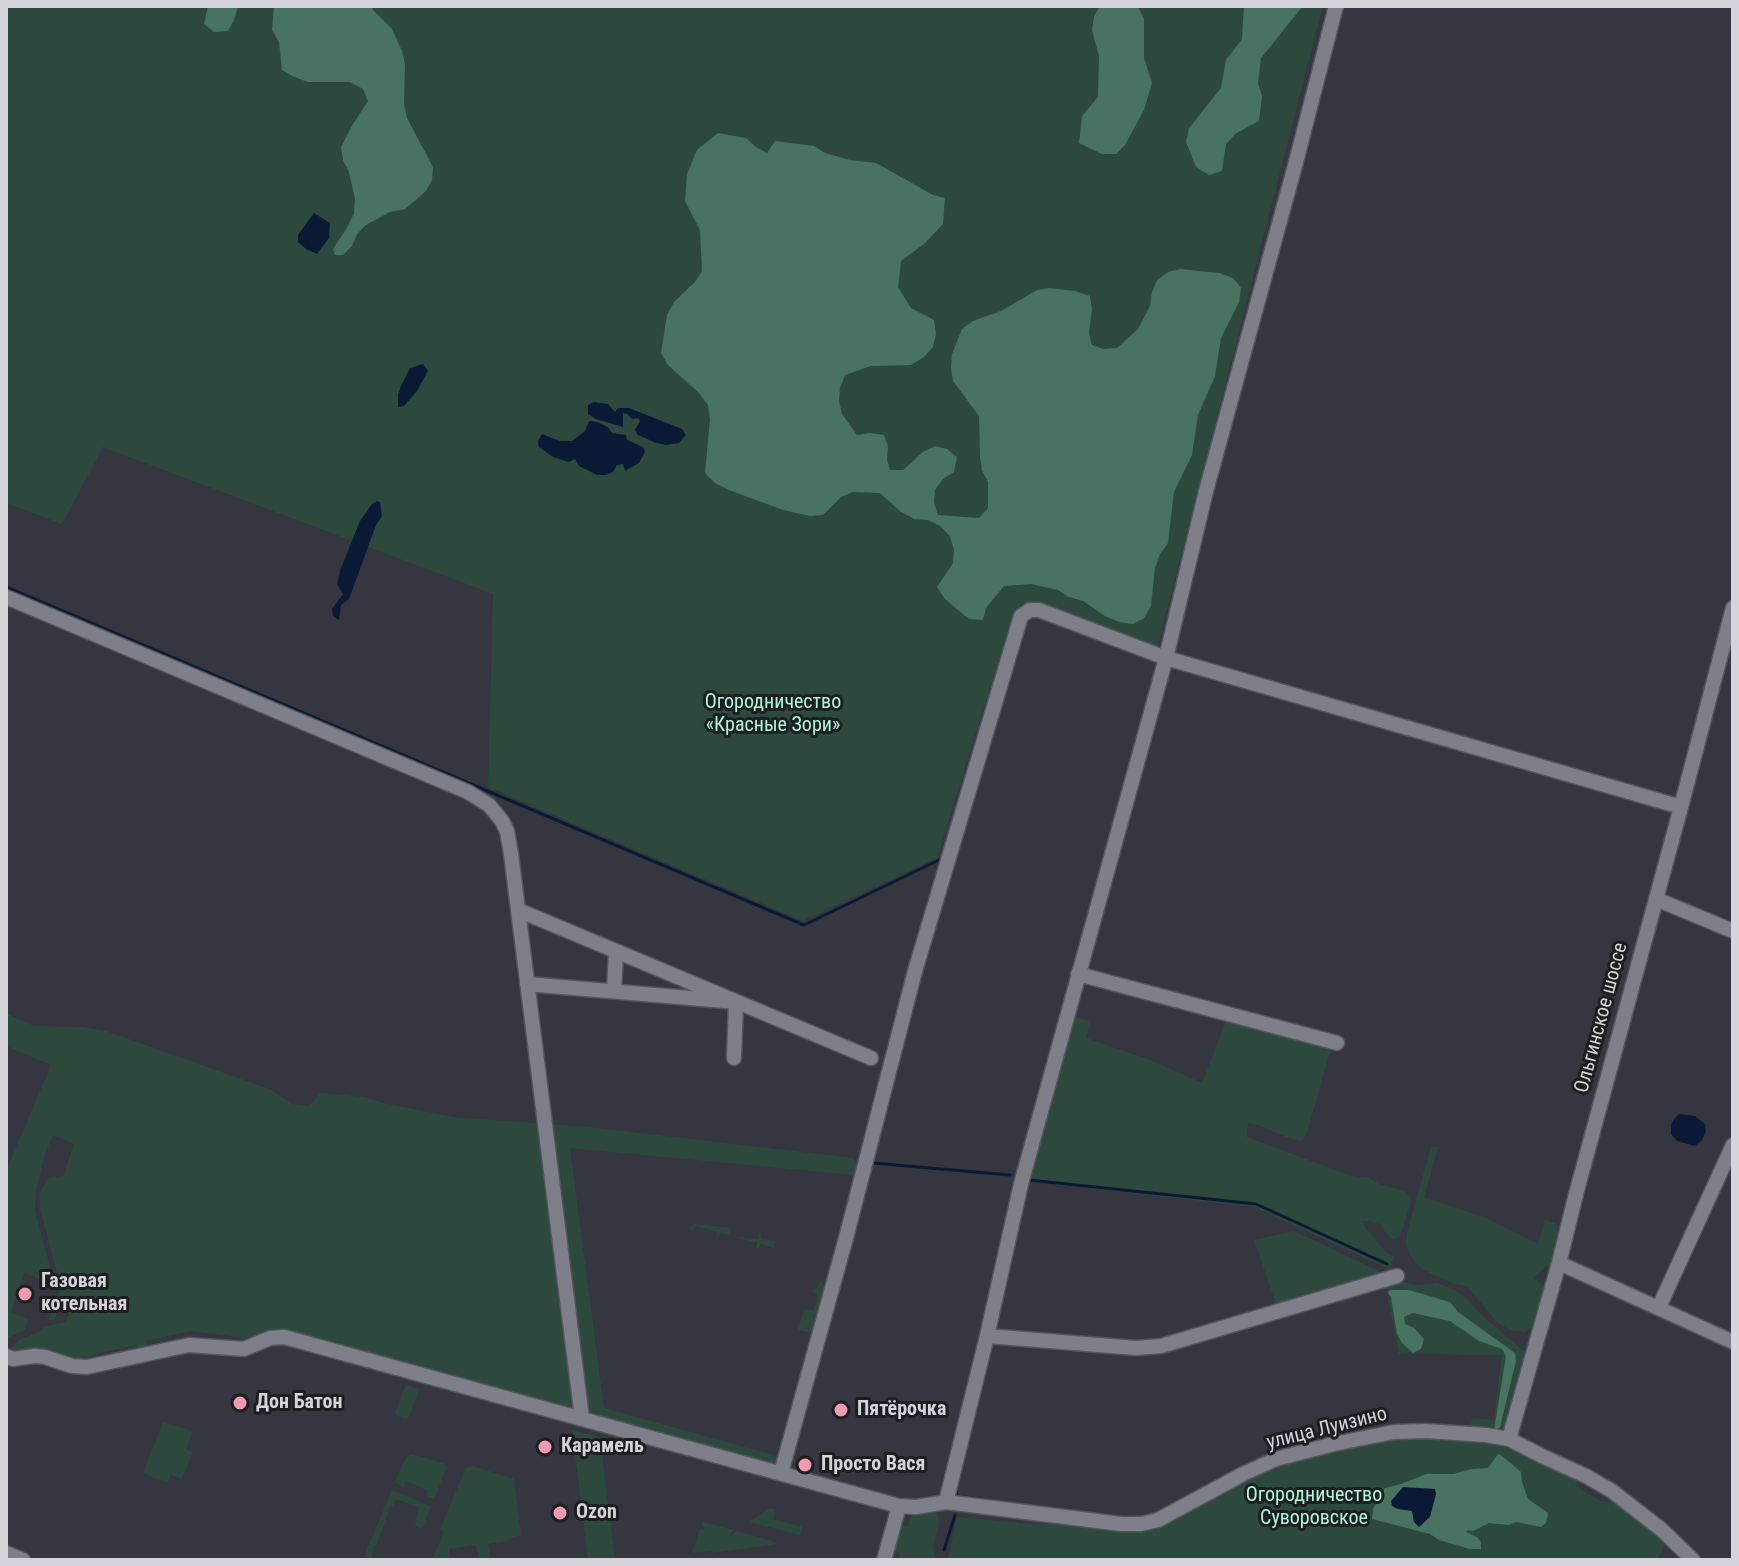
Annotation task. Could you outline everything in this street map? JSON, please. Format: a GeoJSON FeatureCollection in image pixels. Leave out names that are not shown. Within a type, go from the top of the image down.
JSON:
{"type":"FeatureCollection","features":[{"type":"Feature","properties":{"kind":"street"},"geometry":{"type":"LineString","coordinates":[[946,1502],[1021,1184],[1166,658],[1206,491],[1336,6]]}},
{"type":"Feature","properties":{"kind":"street"},"geometry":{"type":"LineString","coordinates":[[6,597],[468,792],[489,805],[507,831],[582,1418]]}},
{"type":"Feature","properties":{"kind":"street","name":"Ольгинское шоссе"},"geometry":{"type":"LineString","coordinates":[[1509,1439],[1730,634],[1733,608]]}},
{"type":"Feature","properties":{"kind":"street"},"geometry":{"type":"LineString","coordinates":[[781,1473],[915,971],[1021,616],[1030,610],[1039,610],[1166,658],[1681,807]]}},
{"type":"Feature","properties":{"kind":"street"},"geometry":{"type":"LineString","coordinates":[[1656,899],[1733,931]]}},
{"type":"Feature","properties":{"kind":"street"},"geometry":{"type":"LineString","coordinates":[[518,910],[871,1058]]}},
{"type":"Feature","properties":{"kind":"street"},"geometry":{"type":"LineString","coordinates":[[614,991],[616,951]]}},
{"type":"Feature","properties":{"kind":"street"},"geometry":{"type":"LineString","coordinates":[[1078,974],[1337,1043]]}},
{"type":"Feature","properties":{"kind":"street"},"geometry":{"type":"LineString","coordinates":[[527,984],[736,1002]]}},
{"type":"Feature","properties":{"kind":"street"},"geometry":{"type":"LineString","coordinates":[[734,1058],[736,1002]]}},
{"type":"Feature","properties":{"kind":"street"},"geometry":{"type":"LineString","coordinates":[[1659,1307],[1733,1147]]}},
{"type":"Feature","properties":{"kind":"street"},"geometry":{"type":"LineString","coordinates":[[1559,1263],[1733,1342]]}},
{"type":"Feature","properties":{"kind":"street"},"geometry":{"type":"LineString","coordinates":[[987,1336],[1136,1348],[1161,1346],[1397,1276]]}},
{"type":"Feature","properties":{"kind":"street","name":"улица Луизино"},"geometry":{"type":"LineString","coordinates":[[6,1356],[13,1359],[45,1357],[72,1366],[87,1367],[189,1345],[244,1349],[276,1336],[284,1337],[899,1506],[916,1507],[946,1502],[1121,1524],[1158,1520],[1276,1459],[1356,1439],[1394,1432],[1426,1431],[1509,1439],[1612,1491],[1662,1530],[1693,1560]]}},
{"type":"Feature","properties":{"kind":"street"},"geometry":{"type":"LineString","coordinates":[[884,1560],[899,1506]]}},
{"type":"Feature","properties":{"kind":"street"},"geometry":{"type":"LineString","coordinates":[[6,1553],[23,1560]]}},
{"type":"Feature","properties":{"kind":"green space","name":"Огородничество «Красные Зори»"},"geometry":{"type":"Polygon","coordinates":[[[6,6],[1323,6],[1157,649],[1146,650],[1037,602],[1021,604],[1012,617],[937,858],[803,921],[488,787],[493,594],[103,447],[62,524],[6,503],[6,6]]]}},
{"type":"Feature","properties":{"kind":"green space"},"geometry":{"type":"Polygon","coordinates":[[[208,6],[238,6],[228,31],[214,32],[204,24],[208,6]]]}},
{"type":"Feature","properties":{"kind":"green space"},"geometry":{"type":"Polygon","coordinates":[[[274,6],[372,6],[392,29],[402,51],[407,118],[433,167],[432,180],[426,191],[405,209],[390,212],[366,225],[343,255],[335,255],[333,249],[354,213],[355,199],[341,147],[368,101],[363,89],[350,82],[308,82],[282,70],[279,42],[272,30],[274,6]]]}},
{"type":"Feature","properties":{"kind":"green space"},"geometry":{"type":"Polygon","coordinates":[[[1100,6],[1138,7],[1144,19],[1144,58],[1152,83],[1144,110],[1125,145],[1116,154],[1102,154],[1079,143],[1082,116],[1098,97],[1099,56],[1092,30],[1094,16],[1100,6]]]}},
{"type":"Feature","properties":{"kind":"green space"},"geometry":{"type":"Polygon","coordinates":[[[1244,6],[1303,6],[1261,58],[1259,121],[1235,134],[1226,144],[1222,171],[1209,175],[1196,167],[1186,142],[1189,128],[1221,88],[1226,60],[1242,39],[1244,6]]]}},
{"type":"Feature","properties":{"kind":"green space"},"geometry":{"type":"Polygon","coordinates":[[[718,133],[746,138],[767,153],[775,141],[814,146],[825,153],[850,160],[876,163],[933,195],[945,198],[943,224],[924,244],[901,261],[898,287],[911,308],[934,320],[936,334],[933,347],[911,365],[871,366],[845,375],[839,401],[842,414],[857,435],[884,435],[890,470],[903,470],[935,446],[947,449],[957,457],[954,472],[943,479],[935,490],[934,502],[938,515],[979,518],[988,508],[988,482],[980,457],[979,416],[953,381],[951,368],[952,354],[962,329],[1037,290],[1075,291],[1090,296],[1089,333],[1092,345],[1103,349],[1117,348],[1138,329],[1150,306],[1157,280],[1168,272],[1180,269],[1219,273],[1233,278],[1241,288],[1239,302],[1221,338],[1215,376],[1198,415],[1192,455],[1174,492],[1168,543],[1155,568],[1151,606],[1144,618],[1133,624],[1119,622],[1058,590],[1031,584],[1004,586],[986,608],[983,620],[969,619],[945,599],[937,587],[953,563],[954,550],[950,536],[940,526],[901,512],[880,493],[853,492],[841,497],[823,515],[810,516],[783,510],[729,490],[705,473],[710,419],[708,405],[668,365],[661,353],[667,315],[674,302],[702,271],[700,230],[685,201],[687,174],[697,150],[718,133]]]}},
{"type":"Feature","properties":{"kind":"green space"},"geometry":{"type":"Polygon","coordinates":[[[6,1013],[34,1026],[106,1031],[272,1090],[291,1104],[309,1106],[320,1093],[364,1097],[453,1117],[589,1127],[853,1158],[858,1167],[854,1175],[570,1148],[604,1408],[777,1456],[775,1462],[769,1465],[277,1330],[247,1345],[246,1340],[239,1337],[191,1331],[146,1341],[148,1348],[141,1352],[136,1345],[70,1360],[9,1353],[19,1340],[43,1327],[66,1322],[73,1303],[63,1299],[54,1320],[48,1320],[61,1288],[39,1194],[48,1178],[63,1176],[74,1144],[53,1135],[35,1195],[35,1211],[55,1285],[25,1273],[11,1312],[28,1319],[25,1330],[6,1339],[6,1171],[51,1065],[6,1046],[6,1013]]]}},
{"type":"Feature","properties":{"kind":"green space"},"geometry":{"type":"Polygon","coordinates":[[[1072,1016],[1090,1021],[1086,1038],[1153,1061],[1202,1083],[1228,1016],[1330,1046],[1307,1133],[1302,1141],[1248,1123],[1247,1137],[1357,1178],[1368,1177],[1379,1184],[1405,1191],[1411,1200],[1400,1237],[1391,1239],[1382,1225],[1363,1221],[1386,1252],[1394,1257],[1389,1269],[1254,1207],[1026,1181],[1072,1016]]]}},
{"type":"Feature","properties":{"kind":"green space"},"geometry":{"type":"Polygon","coordinates":[[[1431,1147],[1438,1147],[1424,1197],[1486,1218],[1538,1244],[1545,1220],[1555,1223],[1561,1230],[1555,1258],[1534,1278],[1544,1286],[1536,1316],[1531,1328],[1525,1332],[1510,1330],[1498,1323],[1467,1286],[1423,1270],[1411,1256],[1405,1243],[1431,1147]]]}},
{"type":"Feature","properties":{"kind":"green space"},"geometry":{"type":"Polygon","coordinates":[[[695,1224],[730,1228],[731,1236],[721,1233],[717,1240],[717,1232],[695,1226],[691,1233],[690,1227],[695,1224]]]}},
{"type":"Feature","properties":{"kind":"green space"},"geometry":{"type":"Polygon","coordinates":[[[760,1231],[761,1239],[775,1241],[774,1248],[761,1244],[757,1251],[757,1243],[732,1236],[757,1239],[760,1231]]]}},
{"type":"Feature","properties":{"kind":"green space"},"geometry":{"type":"Polygon","coordinates":[[[1294,1231],[1383,1273],[1279,1307],[1254,1240],[1294,1231]]]}},
{"type":"Feature","properties":{"kind":"green space"},"geometry":{"type":"Polygon","coordinates":[[[820,1280],[824,1285],[811,1333],[798,1330],[804,1309],[814,1310],[818,1295],[812,1292],[813,1288],[817,1289],[820,1280]]]}},
{"type":"Feature","properties":{"kind":"green space"},"geometry":{"type":"Polygon","coordinates":[[[1400,1281],[1414,1285],[1437,1283],[1454,1290],[1526,1353],[1506,1428],[1497,1433],[1470,1430],[1472,1418],[1494,1420],[1502,1355],[1399,1354],[1386,1286],[1400,1281]]]}},
{"type":"Feature","properties":{"kind":"green space"},"geometry":{"type":"Polygon","coordinates":[[[1390,1290],[1409,1290],[1450,1302],[1458,1312],[1515,1353],[1516,1361],[1498,1429],[1494,1430],[1506,1356],[1502,1349],[1479,1341],[1450,1321],[1413,1313],[1404,1317],[1405,1324],[1414,1328],[1424,1339],[1421,1349],[1413,1353],[1397,1334],[1388,1293],[1390,1290]]]}},
{"type":"Feature","properties":{"kind":"green space"},"geometry":{"type":"Polygon","coordinates":[[[406,1385],[420,1389],[406,1419],[395,1412],[406,1385]]]}},
{"type":"Feature","properties":{"kind":"green space"},"geometry":{"type":"Polygon","coordinates":[[[163,1422],[193,1431],[186,1449],[193,1452],[182,1479],[171,1475],[167,1483],[143,1473],[163,1422]]]}},
{"type":"Feature","properties":{"kind":"green space"},"geometry":{"type":"Polygon","coordinates":[[[572,1430],[600,1437],[615,1560],[588,1560],[572,1430]]]}},
{"type":"Feature","properties":{"kind":"green space","name":"Огородничество Суворовское"},"geometry":{"type":"Polygon","coordinates":[[[1388,1437],[1389,1441],[1415,1437],[1496,1442],[1513,1447],[1575,1477],[1580,1489],[1601,1501],[1620,1503],[1666,1543],[1657,1560],[947,1560],[959,1517],[1127,1528],[1271,1467],[1388,1437]]]}},
{"type":"Feature","properties":{"kind":"green space"},"geometry":{"type":"Polygon","coordinates":[[[411,1454],[443,1463],[447,1467],[434,1499],[426,1496],[427,1490],[406,1481],[403,1487],[395,1482],[405,1459],[411,1454]]]}},
{"type":"Feature","properties":{"kind":"green space"},"geometry":{"type":"Polygon","coordinates":[[[1498,1454],[1521,1472],[1528,1499],[1548,1513],[1546,1523],[1541,1527],[1516,1522],[1509,1525],[1489,1523],[1466,1532],[1481,1542],[1481,1549],[1470,1549],[1439,1540],[1430,1534],[1372,1519],[1373,1509],[1385,1488],[1426,1474],[1454,1474],[1488,1468],[1498,1454]]]}},
{"type":"Feature","properties":{"kind":"green space"},"geometry":{"type":"Polygon","coordinates":[[[473,1466],[514,1479],[521,1535],[488,1544],[490,1560],[479,1560],[476,1545],[449,1549],[450,1560],[432,1560],[444,1532],[440,1529],[464,1472],[473,1466]]]}},
{"type":"Feature","properties":{"kind":"green space"},"geometry":{"type":"Polygon","coordinates":[[[392,1490],[431,1506],[422,1529],[415,1525],[419,1508],[396,1499],[371,1558],[364,1556],[392,1490]]]}},
{"type":"Feature","properties":{"kind":"green space"},"geometry":{"type":"Polygon","coordinates":[[[770,1508],[776,1509],[773,1519],[802,1527],[800,1535],[749,1522],[770,1508]]]}},
{"type":"Feature","properties":{"kind":"green space"},"geometry":{"type":"Polygon","coordinates":[[[934,1511],[939,1523],[933,1546],[936,1560],[899,1560],[900,1553],[894,1550],[900,1525],[908,1526],[911,1514],[934,1511]]]}},
{"type":"Feature","properties":{"kind":"green space"},"geometry":{"type":"Polygon","coordinates":[[[702,1522],[734,1530],[728,1537],[737,1531],[777,1544],[692,1553],[700,1529],[705,1530],[702,1522]]]}},
{"type":"Feature","properties":{"kind":"water"},"geometry":{"type":"Polygon","coordinates":[[[314,213],[330,223],[329,238],[317,254],[298,242],[298,235],[314,213]]]}},
{"type":"Feature","properties":{"kind":"water"},"geometry":{"type":"Polygon","coordinates":[[[423,364],[428,371],[417,391],[404,406],[398,407],[398,395],[410,368],[423,364]]]}},
{"type":"Feature","properties":{"kind":"water"},"geometry":{"type":"Polygon","coordinates":[[[594,402],[608,404],[615,412],[618,408],[629,408],[682,429],[686,435],[679,443],[656,443],[638,435],[635,430],[640,421],[638,418],[632,419],[623,413],[623,427],[588,414],[588,405],[594,402]]]}},
{"type":"Feature","properties":{"kind":"water"},"geometry":{"type":"Polygon","coordinates":[[[589,421],[608,427],[612,433],[626,435],[627,440],[643,447],[645,452],[639,463],[625,471],[623,464],[617,465],[613,472],[597,475],[579,466],[575,459],[569,462],[553,457],[539,447],[542,434],[560,441],[572,441],[585,431],[589,421]]]}},
{"type":"Feature","properties":{"kind":"water"},"geometry":{"type":"Polygon","coordinates":[[[377,501],[380,502],[382,516],[349,599],[341,605],[339,620],[333,616],[332,609],[343,594],[337,584],[340,571],[360,521],[377,501]]]}},
{"type":"Feature","properties":{"kind":"water"},"geometry":{"type":"Polygon","coordinates":[[[1679,1114],[1695,1116],[1705,1124],[1702,1140],[1695,1146],[1677,1141],[1671,1134],[1671,1125],[1679,1114]]]}},
{"type":"Feature","properties":{"kind":"water"},"geometry":{"type":"Polygon","coordinates":[[[1403,1487],[1435,1489],[1430,1517],[1419,1527],[1414,1522],[1412,1511],[1392,1506],[1391,1501],[1403,1487]]]}},
{"type":"Feature","properties":{"kind":"waterway"},"geometry":{"type":"LineString","coordinates":[[6,587],[804,925],[939,860]]}},
{"type":"Feature","properties":{"kind":"waterway"},"geometry":{"type":"LineString","coordinates":[[873,1163],[1010,1175]]}},
{"type":"Feature","properties":{"kind":"waterway"},"geometry":{"type":"LineString","coordinates":[[1029,1180],[1256,1204],[1387,1264]]}},
{"type":"Feature","properties":{"kind":"waterway"},"geometry":{"type":"LineString","coordinates":[[956,1489],[957,1496],[986,1500]]}},
{"type":"Feature","properties":{"kind":"waterway"},"geometry":{"type":"LineString","coordinates":[[944,1550],[955,1515]]}},
{"type":"Feature","properties":{"kind":"place","name":"Газовая котельная"},"geometry":{"type":"Point","coordinates":[25,1294]}},
{"type":"Feature","properties":{"kind":"place","name":"Дон Батон"},"geometry":{"type":"Point","coordinates":[240,1403]}},
{"type":"Feature","properties":{"kind":"place","name":"Пятёрочка"},"geometry":{"type":"Point","coordinates":[841,1410]}},
{"type":"Feature","properties":{"kind":"place","name":"Карамель"},"geometry":{"type":"Point","coordinates":[545,1447]}},
{"type":"Feature","properties":{"kind":"place","name":"Просто Вася"},"geometry":{"type":"Point","coordinates":[805,1465]}},
{"type":"Feature","properties":{"kind":"place","name":"Ozon"},"geometry":{"type":"Point","coordinates":[560,1513]}}]}
